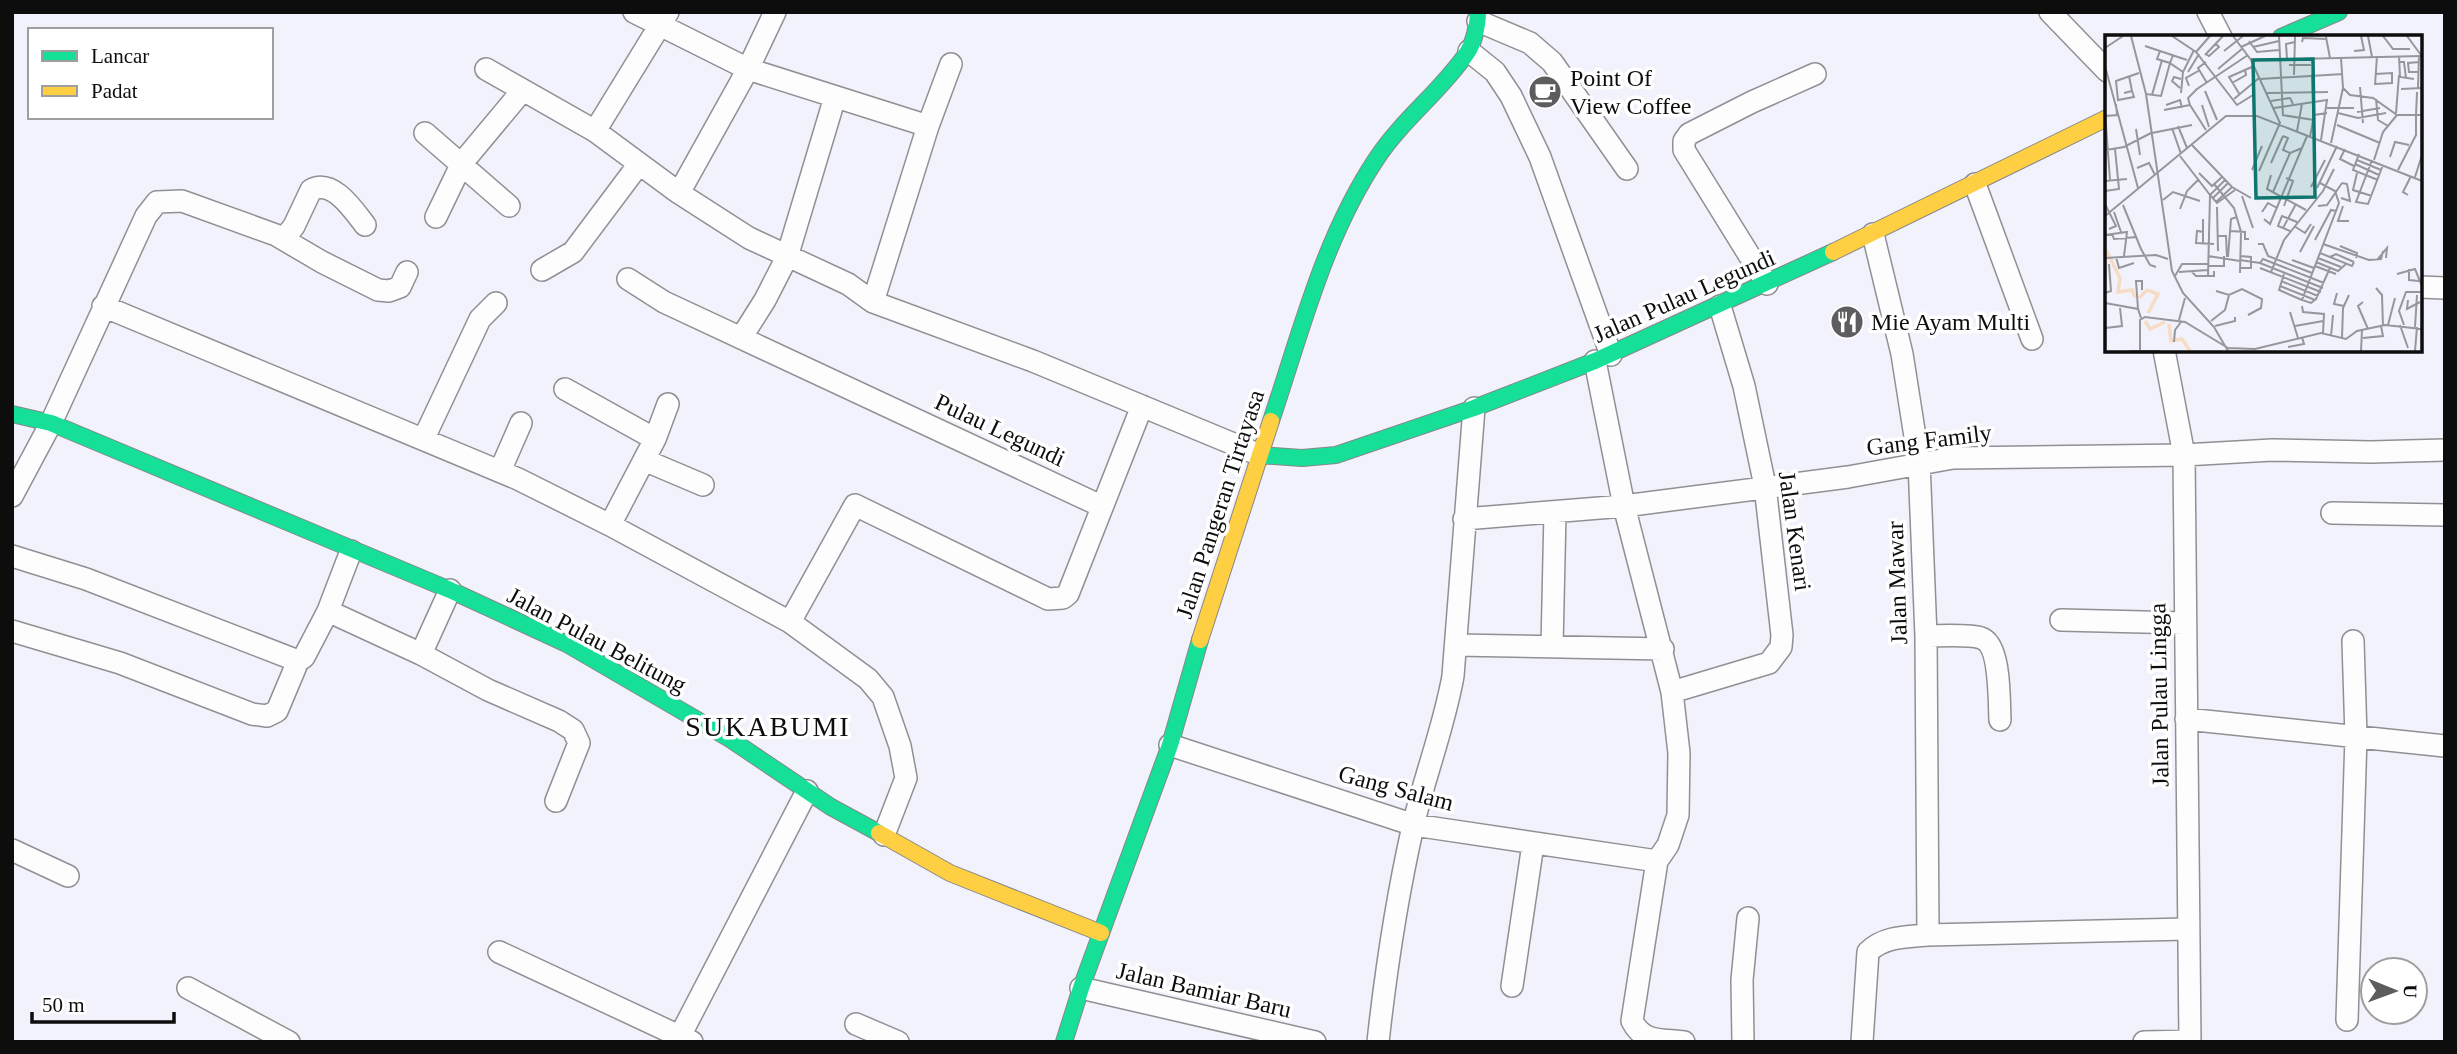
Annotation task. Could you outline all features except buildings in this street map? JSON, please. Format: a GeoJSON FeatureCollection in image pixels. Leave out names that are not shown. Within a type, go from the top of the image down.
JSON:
{"type":"FeatureCollection","features":[{"type":"Feature","properties":{"kind":"street"},"geometry":{"type":"LineString","coordinates":[[634,12],[664,19],[748,69],[928,126]]}},
{"type":"Feature","properties":{"kind":"street"},"geometry":{"type":"LineString","coordinates":[[679,193],[748,69],[775,12]]}},
{"type":"Feature","properties":{"kind":"street"},"geometry":{"type":"LineString","coordinates":[[2050,12],[2105,69]]}},
{"type":"Feature","properties":{"kind":"street"},"geometry":{"type":"LineString","coordinates":[[2208,12],[2220,35]]}},
{"type":"Feature","properties":{"kind":"street"},"geometry":{"type":"LineString","coordinates":[[2286,35],[2339,12]]}},
{"type":"Feature","properties":{"kind":"street"},"geometry":{"type":"LineString","coordinates":[[1478,17],[1530,43],[1552,62],[1628,169]]}},
{"type":"Feature","properties":{"kind":"street","name":"Jalan Pangeran Tirtayasa"},"geometry":{"type":"LineString","coordinates":[[1064,1042],[1081,988],[1170,745],[1211,602],[1320,273],[1350,202],[1378,156],[1469,51],[1478,17]]}},
{"type":"Feature","properties":{"kind":"street"},"geometry":{"type":"LineString","coordinates":[[596,131],[664,19]]}},
{"type":"Feature","properties":{"kind":"street"},"geometry":{"type":"LineString","coordinates":[[1469,51],[1495,72],[1511,96],[1534,145],[1603,358],[1624,506],[1663,649],[1672,692],[1679,753],[1678,815],[1668,845],[1657,861],[1632,1021],[1639,1034],[1648,1038],[1684,1042]]}},
{"type":"Feature","properties":{"kind":"street"},"geometry":{"type":"LineString","coordinates":[[873,302],[928,126],[951,64]]}},
{"type":"Feature","properties":{"kind":"street"},"geometry":{"type":"LineString","coordinates":[[485,69],[596,131],[679,193],[749,238],[848,284],[873,302],[1033,361],[1260,455]]}},
{"type":"Feature","properties":{"kind":"street"},"geometry":{"type":"LineString","coordinates":[[1767,284],[1684,150],[1684,141],[1689,134],[1815,74]]}},
{"type":"Feature","properties":{"kind":"street"},"geometry":{"type":"LineString","coordinates":[[436,218],[462,163],[522,91]]}},
{"type":"Feature","properties":{"kind":"street"},"geometry":{"type":"LineString","coordinates":[[741,338],[765,300],[787,257],[835,97]]}},
{"type":"Feature","properties":{"kind":"street","name":"Jalan Pulau Legundi"},"geometry":{"type":"LineString","coordinates":[[1260,455],[1302,458],[1336,455],[1474,408],[1603,358],[1873,234],[2105,119]]}},
{"type":"Feature","properties":{"kind":"street"},"geometry":{"type":"LineString","coordinates":[[425,133],[509,206]]}},
{"type":"Feature","properties":{"kind":"street"},"geometry":{"type":"LineString","coordinates":[[542,270],[573,252],[639,164]]}},
{"type":"Feature","properties":{"kind":"street"},"geometry":{"type":"LineString","coordinates":[[1975,184],[2032,339]]}},
{"type":"Feature","properties":{"kind":"street"},"geometry":{"type":"LineString","coordinates":[[284,239],[294,226],[311,190],[316,187],[328,189],[344,200],[365,225]]}},
{"type":"Feature","properties":{"kind":"street"},"geometry":{"type":"LineString","coordinates":[[12,496],[51,423],[146,216],[157,202],[182,201],[284,239],[378,290],[389,291],[400,286],[407,272]]}},
{"type":"Feature","properties":{"kind":"street","name":"Jalan Mawar"},"geometry":{"type":"LineString","coordinates":[[1873,234],[1902,354],[1919,462],[1926,636],[1928,934]]}},
{"type":"Feature","properties":{"kind":"street","name":"Pulau Legundi"},"geometry":{"type":"LineString","coordinates":[[628,279],[664,302],[1101,506]]}},
{"type":"Feature","properties":{"kind":"street"},"geometry":{"type":"LineString","coordinates":[[2422,287],[2445,288]]}},
{"type":"Feature","properties":{"kind":"street"},"geometry":{"type":"LineString","coordinates":[[424,438],[480,318],[496,303]]}},
{"type":"Feature","properties":{"kind":"street"},"geometry":{"type":"LineString","coordinates":[[103,306],[500,471],[610,525],[790,622],[868,679],[883,697],[900,746],[906,778],[884,835]]}},
{"type":"Feature","properties":{"kind":"street","name":"Jalan Kenari"},"geometry":{"type":"LineString","coordinates":[[1672,692],[1769,663],[1781,647],[1782,635],[1765,486],[1744,386],[1720,306]]}},
{"type":"Feature","properties":{"kind":"street","name":"Jalan Pulau Lingga"},"geometry":{"type":"LineString","coordinates":[[2164,352],[2184,455],[2190,1041]]}},
{"type":"Feature","properties":{"kind":"street"},"geometry":{"type":"LineString","coordinates":[[565,389],[655,439]]}},
{"type":"Feature","properties":{"kind":"street"},"geometry":{"type":"LineString","coordinates":[[610,525],[655,439],[668,404]]}},
{"type":"Feature","properties":{"kind":"street"},"geometry":{"type":"LineString","coordinates":[[790,622],[855,505],[1048,598],[1063,598],[1068,594],[1142,406]]}},
{"type":"Feature","properties":{"kind":"street"},"geometry":{"type":"LineString","coordinates":[[1378,1042],[1387,962],[1414,825],[1449,702],[1456,645],[1474,408]]}},
{"type":"Feature","properties":{"kind":"street","name":"Jalan Pulau Belitung"},"geometry":{"type":"LineString","coordinates":[[12,414],[51,423],[295,524],[351,551],[450,590],[567,644],[730,739],[831,807],[950,873],[1101,933]]}},
{"type":"Feature","properties":{"kind":"street"},"geometry":{"type":"LineString","coordinates":[[500,471],[521,423]]}},
{"type":"Feature","properties":{"kind":"street","name":"Gang Family"},"geometry":{"type":"LineString","coordinates":[[1464,519],[1624,506],[1847,477],[1953,458],[2184,455],[2272,450],[2445,450]]}},
{"type":"Feature","properties":{"kind":"street"},"geometry":{"type":"LineString","coordinates":[[644,460],[703,485]]}},
{"type":"Feature","properties":{"kind":"street"},"geometry":{"type":"LineString","coordinates":[[1552,647],[1555,512]]}},
{"type":"Feature","properties":{"kind":"street"},"geometry":{"type":"LineString","coordinates":[[2332,513],[2445,515]]}},
{"type":"Feature","properties":{"kind":"street"},"geometry":{"type":"LineString","coordinates":[[12,631],[120,663],[252,714],[267,716],[277,711],[298,661],[304,657],[328,611],[351,551]]}},
{"type":"Feature","properties":{"kind":"street"},"geometry":{"type":"LineString","coordinates":[[12,556],[86,579],[298,661]]}},
{"type":"Feature","properties":{"kind":"street"},"geometry":{"type":"LineString","coordinates":[[421,654],[450,590]]}},
{"type":"Feature","properties":{"kind":"street"},"geometry":{"type":"LineString","coordinates":[[328,611],[573,730],[579,743],[556,801]]}},
{"type":"Feature","properties":{"kind":"street"},"geometry":{"type":"LineString","coordinates":[[2062,620],[2184,623]]}},
{"type":"Feature","properties":{"kind":"street"},"geometry":{"type":"LineString","coordinates":[[1926,636],[1981,638],[1990,643],[1996,659],[2000,720]]}},
{"type":"Feature","properties":{"kind":"street"},"geometry":{"type":"LineString","coordinates":[[2347,1020],[2356,737],[2353,641]]}},
{"type":"Feature","properties":{"kind":"street"},"geometry":{"type":"LineString","coordinates":[[1456,645],[1663,649]]}},
{"type":"Feature","properties":{"kind":"street"},"geometry":{"type":"LineString","coordinates":[[2186,719],[2445,746]]}},
{"type":"Feature","properties":{"kind":"street","name":"Gang Salam"},"geometry":{"type":"LineString","coordinates":[[1170,745],[1414,825],[1657,861]]}},
{"type":"Feature","properties":{"kind":"street"},"geometry":{"type":"LineString","coordinates":[[499,952],[686,1039],[807,791]]}},
{"type":"Feature","properties":{"kind":"street"},"geometry":{"type":"LineString","coordinates":[[1511,986],[1533,844]]}},
{"type":"Feature","properties":{"kind":"street"},"geometry":{"type":"LineString","coordinates":[[12,850],[68,876]]}},
{"type":"Feature","properties":{"kind":"street"},"geometry":{"type":"LineString","coordinates":[[1743,1042],[1742,980],[1748,918]]}},
{"type":"Feature","properties":{"kind":"street"},"geometry":{"type":"LineString","coordinates":[[1862,1042],[1868,952],[1885,939],[1928,934],[2187,929]]}},
{"type":"Feature","properties":{"kind":"street"},"geometry":{"type":"LineString","coordinates":[[188,988],[276,1039]]}},
{"type":"Feature","properties":{"kind":"street","name":"Jalan Bamiar Baru"},"geometry":{"type":"LineString","coordinates":[[1081,988],[1224,1032],[1315,1042]]}},
{"type":"Feature","properties":{"kind":"street"},"geometry":{"type":"LineString","coordinates":[[856,1024],[898,1042]]}},
{"type":"Feature","properties":{"kind":"street"},"geometry":{"type":"LineString","coordinates":[[2144,1042],[2190,1041]]}},
{"type":"Feature","properties":{"kind":"traffic: fast"},"geometry":{"type":"LineString","coordinates":[[1271,421],[1315,286],[1358,188],[1387,144],[1467,53],[1475,33],[1478,12]]}},
{"type":"Feature","properties":{"kind":"traffic: fast"},"geometry":{"type":"LineString","coordinates":[[2286,35],[2339,12]]}},
{"type":"Feature","properties":{"kind":"traffic: fast"},"geometry":{"type":"LineString","coordinates":[[1260,455],[1302,458],[1336,455],[1474,408],[1595,361],[1833,252]]}},
{"type":"Feature","properties":{"kind":"traffic: fast"},"geometry":{"type":"LineString","coordinates":[[12,414],[51,423],[450,590],[567,644],[730,739],[831,807],[879,833]]}},
{"type":"Feature","properties":{"kind":"traffic: fast"},"geometry":{"type":"LineString","coordinates":[[1064,1042],[1081,988],[1170,745],[1200,640]]}},
{"type":"Feature","properties":{"kind":"traffic: slow"},"geometry":{"type":"LineString","coordinates":[[1833,252],[2105,119]]}},
{"type":"Feature","properties":{"kind":"traffic: slow"},"geometry":{"type":"LineString","coordinates":[[1200,640],[1271,421]]}},
{"type":"Feature","properties":{"kind":"traffic: slow"},"geometry":{"type":"LineString","coordinates":[[879,833],[950,873],[1101,933]]}},
{"type":"Feature","properties":{"kind":"place","name":"Point Of View Coffee"},"geometry":{"type":"Point","coordinates":[1545,92]}},
{"type":"Feature","properties":{"kind":"place","name":"Mie Ayam Multi"},"geometry":{"type":"Point","coordinates":[1847,322]}},
{"type":"Feature","properties":{"kind":"district","name":"SUKABUMI"},"geometry":{"type":"Point","coordinates":[768,726]}}]}
